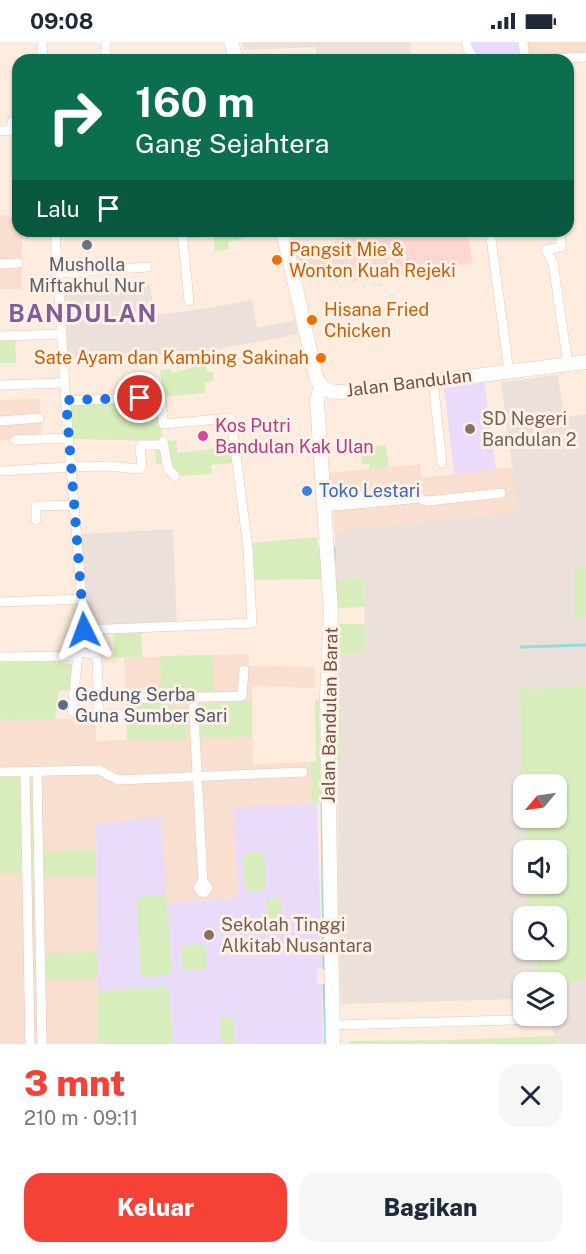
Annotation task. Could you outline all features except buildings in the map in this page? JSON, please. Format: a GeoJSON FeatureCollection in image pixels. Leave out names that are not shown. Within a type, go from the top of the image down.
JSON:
{"type":"FeatureCollection","features":[{"type":"Feature","properties":{"kind":"street"},"geometry":{"type":"LineString","coordinates":[[0,131],[11,130],[12,122]]}},
{"type":"Feature","properties":{"kind":"street"},"geometry":{"type":"LineString","coordinates":[[55,237],[68,438],[84,630],[72,710],[99,715],[124,715]]}},
{"type":"Feature","properties":{"kind":"street"},"geometry":{"type":"LineString","coordinates":[[183,237],[189,301]]}},
{"type":"Feature","properties":{"kind":"street","name":"Jalan Bandulan"},"geometry":{"type":"LineString","coordinates":[[284,237],[316,377],[321,387],[338,392],[586,362]]}},
{"type":"Feature","properties":{"kind":"street"},"geometry":{"type":"LineString","coordinates":[[491,237],[508,372]]}},
{"type":"Feature","properties":{"kind":"street"},"geometry":{"type":"LineString","coordinates":[[560,237],[561,247],[546,250],[553,264],[568,365]]}},
{"type":"Feature","properties":{"kind":"street"},"geometry":{"type":"LineString","coordinates":[[0,264],[18,263]]}},
{"type":"Feature","properties":{"kind":"street"},"geometry":{"type":"LineString","coordinates":[[58,273],[147,267]]}},
{"type":"Feature","properties":{"kind":"street"},"geometry":{"type":"LineString","coordinates":[[0,336],[62,334]]}},
{"type":"Feature","properties":{"kind":"street"},"geometry":{"type":"LineString","coordinates":[[433,381],[442,463]]}},
{"type":"Feature","properties":{"kind":"street"},"geometry":{"type":"LineString","coordinates":[[0,385],[65,383]]}},
{"type":"Feature","properties":{"kind":"street","name":"Jalan Bandulan Barat"},"geometry":{"type":"LineString","coordinates":[[321,387],[317,400],[331,613],[327,696],[333,1044]]}},
{"type":"Feature","properties":{"kind":"street"},"geometry":{"type":"LineString","coordinates":[[66,400],[161,397],[163,424],[231,418],[248,548],[252,623],[84,630]]}},
{"type":"Feature","properties":{"kind":"street"},"geometry":{"type":"LineString","coordinates":[[0,420],[39,418]]}},
{"type":"Feature","properties":{"kind":"street"},"geometry":{"type":"LineString","coordinates":[[15,440],[68,438]]}},
{"type":"Feature","properties":{"kind":"street"},"geometry":{"type":"LineString","coordinates":[[0,471],[115,466],[122,469],[139,469],[142,466],[141,446],[163,443],[168,469],[174,476]]}},
{"type":"Feature","properties":{"kind":"street"},"geometry":{"type":"LineString","coordinates":[[324,503],[420,498],[428,501],[501,493]]}},
{"type":"Feature","properties":{"kind":"street"},"geometry":{"type":"LineString","coordinates":[[36,520],[36,506],[74,505]]}},
{"type":"Feature","properties":{"kind":"street"},"geometry":{"type":"LineString","coordinates":[[0,602],[82,599]]}},
{"type":"Feature","properties":{"kind":"street"},"geometry":{"type":"LineString","coordinates":[[0,657],[94,654],[97,658],[99,715]]}},
{"type":"Feature","properties":{"kind":"street"},"geometry":{"type":"LineString","coordinates":[[132,699],[242,696],[244,670]]}},
{"type":"Feature","properties":{"kind":"street"},"geometry":{"type":"LineString","coordinates":[[193,698],[203,883]]}},
{"type":"Feature","properties":{"kind":"street"},"geometry":{"type":"LineString","coordinates":[[0,772],[99,770],[118,780],[303,772]]}},
{"type":"Feature","properties":{"kind":"street"},"geometry":{"type":"LineString","coordinates":[[25,772],[30,1044]]}},
{"type":"Feature","properties":{"kind":"street"},"geometry":{"type":"LineString","coordinates":[[37,772],[42,1044]]}},
{"type":"Feature","properties":{"kind":"street"},"geometry":{"type":"LineString","coordinates":[[27,945],[40,945]]}},
{"type":"Feature","properties":{"kind":"street"},"geometry":{"type":"LineString","coordinates":[[333,1024],[513,1020]]}},
{"type":"Feature","properties":{"kind":"shaded area"},"geometry":{"type":"Polygon","coordinates":[[[242,42],[410,42],[411,54],[317,54],[316,47],[244,50],[242,42]]]}},
{"type":"Feature","properties":{"kind":"shaded area"},"geometry":{"type":"Polygon","coordinates":[[[468,42],[520,42],[521,54],[475,54],[468,42]]]}},
{"type":"Feature","properties":{"kind":"shaded area"},"geometry":{"type":"Polygon","coordinates":[[[527,42],[586,42],[586,54],[528,54],[527,42]]]}},
{"type":"Feature","properties":{"kind":"shaded area"},"geometry":{"type":"Polygon","coordinates":[[[0,215],[12,216],[12,237],[22,237],[22,289],[0,289],[0,215]]]}},
{"type":"Feature","properties":{"kind":"shaded area"},"geometry":{"type":"Polygon","coordinates":[[[345,237],[469,237],[472,263],[353,281],[351,268],[326,273],[324,268],[301,272],[297,255],[324,249],[345,237]]]}},
{"type":"Feature","properties":{"kind":"shaded area"},"geometry":{"type":"Polygon","coordinates":[[[150,285],[155,315],[252,300],[257,328],[295,320],[298,334],[214,350],[214,353],[68,359],[64,291],[150,285]]]}},
{"type":"Feature","properties":{"kind":"shaded area"},"geometry":{"type":"Polygon","coordinates":[[[558,375],[564,417],[586,414],[586,686],[520,689],[523,774],[513,774],[513,828],[525,828],[526,840],[513,840],[513,894],[529,894],[529,906],[513,906],[513,960],[536,960],[538,972],[513,972],[513,999],[341,1004],[338,928],[338,761],[342,760],[337,654],[366,652],[363,578],[336,580],[335,531],[518,513],[501,382],[558,375]]]}},
{"type":"Feature","properties":{"kind":"shaded area","name":"SD Negeri Bandulan 2"},"geometry":{"type":"Polygon","coordinates":[[[484,382],[496,469],[454,474],[444,388],[484,382]]]}},
{"type":"Feature","properties":{"kind":"shaded area"},"geometry":{"type":"Polygon","coordinates":[[[40,399],[42,437],[0,440],[0,400],[40,399]]]}},
{"type":"Feature","properties":{"kind":"shaded area"},"geometry":{"type":"Polygon","coordinates":[[[420,464],[422,478],[512,467],[518,513],[335,531],[329,473],[420,464]]]}},
{"type":"Feature","properties":{"kind":"shaded area"},"geometry":{"type":"Polygon","coordinates":[[[173,529],[177,623],[88,628],[81,534],[173,529]]]}},
{"type":"Feature","properties":{"kind":"shaded area"},"geometry":{"type":"Polygon","coordinates":[[[249,654],[249,666],[315,667],[315,688],[252,686],[253,764],[310,762],[312,803],[234,809],[238,898],[166,903],[161,817],[96,824],[98,1044],[0,1044],[0,720],[95,718],[96,741],[127,740],[124,658],[249,654]]]}},
{"type":"Feature","properties":{"kind":"shaded area","name":"Sekolah Tinggi Alkitab Nusantara"},"geometry":{"type":"Polygon","coordinates":[[[317,803],[322,968],[317,969],[317,984],[322,984],[323,1044],[98,1044],[96,824],[161,817],[167,903],[238,898],[234,808],[317,803]]]}},
{"type":"Feature","properties":{"kind":"shaded area"},"geometry":{"type":"Polygon","coordinates":[[[586,980],[586,1044],[557,1044],[552,1026],[567,1026],[567,982],[586,980]]]}},
{"type":"Feature","properties":{"kind":"green space"},"geometry":{"type":"Polygon","coordinates":[[[213,237],[246,237],[228,242],[229,249],[215,252],[213,237]]]}},
{"type":"Feature","properties":{"kind":"green space"},"geometry":{"type":"Polygon","coordinates":[[[0,338],[15,338],[16,363],[0,363],[0,338]]]}},
{"type":"Feature","properties":{"kind":"green space"},"geometry":{"type":"Polygon","coordinates":[[[206,364],[207,372],[213,371],[214,381],[205,382],[206,393],[163,397],[160,370],[171,369],[172,373],[206,364]]]}},
{"type":"Feature","properties":{"kind":"green space"},"geometry":{"type":"Polygon","coordinates":[[[157,401],[160,403],[162,441],[176,440],[178,453],[233,446],[234,463],[211,465],[212,474],[167,477],[166,464],[156,464],[154,441],[73,439],[70,402],[157,401]]]}},
{"type":"Feature","properties":{"kind":"green space"},"geometry":{"type":"Polygon","coordinates":[[[386,445],[389,467],[370,469],[369,464],[362,464],[361,454],[372,453],[371,446],[386,445]]]}},
{"type":"Feature","properties":{"kind":"green space"},"geometry":{"type":"Polygon","coordinates":[[[317,537],[318,549],[322,549],[324,579],[252,580],[249,543],[317,537]]]}},
{"type":"Feature","properties":{"kind":"green space"},"geometry":{"type":"Polygon","coordinates":[[[574,567],[586,567],[586,618],[575,618],[574,567]]]}},
{"type":"Feature","properties":{"kind":"green space"},"geometry":{"type":"Polygon","coordinates":[[[363,578],[364,607],[337,608],[336,580],[363,578]]]}},
{"type":"Feature","properties":{"kind":"green space"},"geometry":{"type":"Polygon","coordinates":[[[339,624],[365,624],[366,652],[334,654],[339,624]]]}},
{"type":"Feature","properties":{"kind":"green space"},"geometry":{"type":"Polygon","coordinates":[[[141,631],[142,657],[114,658],[114,632],[141,631]]]}},
{"type":"Feature","properties":{"kind":"green space"},"geometry":{"type":"Polygon","coordinates":[[[213,655],[214,693],[161,693],[160,656],[213,655]]]}},
{"type":"Feature","properties":{"kind":"green space"},"geometry":{"type":"Polygon","coordinates":[[[61,661],[75,664],[71,691],[59,690],[55,719],[0,720],[0,662],[61,661]]]}},
{"type":"Feature","properties":{"kind":"green space"},"geometry":{"type":"Polygon","coordinates":[[[586,686],[586,980],[567,982],[567,972],[538,972],[536,960],[567,960],[567,906],[529,906],[529,894],[567,894],[567,840],[525,840],[525,828],[567,828],[567,774],[522,774],[520,689],[586,686]]]}},
{"type":"Feature","properties":{"kind":"green space"},"geometry":{"type":"Polygon","coordinates":[[[315,699],[319,700],[321,803],[312,803],[310,762],[316,762],[315,699]]]}},
{"type":"Feature","properties":{"kind":"green space"},"geometry":{"type":"Polygon","coordinates":[[[340,700],[342,761],[335,761],[334,702],[340,700]]]}},
{"type":"Feature","properties":{"kind":"green space"},"geometry":{"type":"Polygon","coordinates":[[[252,701],[252,737],[200,738],[199,709],[202,704],[252,701]]]}},
{"type":"Feature","properties":{"kind":"green space"},"geometry":{"type":"Polygon","coordinates":[[[126,702],[165,703],[165,706],[186,707],[188,711],[187,740],[127,740],[126,702]]]}},
{"type":"Feature","properties":{"kind":"green space"},"geometry":{"type":"Polygon","coordinates":[[[0,777],[17,777],[21,780],[21,873],[0,874],[0,777]]]}},
{"type":"Feature","properties":{"kind":"green space"},"geometry":{"type":"Polygon","coordinates":[[[33,782],[35,933],[33,934],[29,783],[33,782]]]}},
{"type":"Feature","properties":{"kind":"green space"},"geometry":{"type":"Polygon","coordinates":[[[96,850],[96,876],[44,876],[43,851],[96,850]]]}},
{"type":"Feature","properties":{"kind":"green space"},"geometry":{"type":"Polygon","coordinates":[[[264,852],[266,890],[245,891],[243,853],[264,852]]]}},
{"type":"Feature","properties":{"kind":"green space"},"geometry":{"type":"Polygon","coordinates":[[[166,895],[172,974],[145,978],[140,972],[137,901],[139,897],[166,895]]]}},
{"type":"Feature","properties":{"kind":"green space"},"geometry":{"type":"Polygon","coordinates":[[[280,898],[285,932],[268,934],[266,899],[280,898]]]}},
{"type":"Feature","properties":{"kind":"green space"},"geometry":{"type":"Polygon","coordinates":[[[203,944],[207,968],[183,971],[181,948],[203,944]]]}},
{"type":"Feature","properties":{"kind":"green space"},"geometry":{"type":"Polygon","coordinates":[[[97,952],[98,978],[46,980],[45,953],[97,952]]]}},
{"type":"Feature","properties":{"kind":"green space"},"geometry":{"type":"Polygon","coordinates":[[[168,986],[173,1044],[98,1044],[98,991],[168,986]]]}},
{"type":"Feature","properties":{"kind":"green space"},"geometry":{"type":"Polygon","coordinates":[[[220,1017],[233,1017],[235,1044],[221,1044],[220,1017]]]}},
{"type":"Feature","properties":{"kind":"green space"},"geometry":{"type":"Polygon","coordinates":[[[555,1036],[557,1044],[349,1044],[349,1041],[555,1036]]]}},
{"type":"Feature","properties":{"kind":"waterway"},"geometry":{"type":"LineString","coordinates":[[334,547],[334,561]]}},
{"type":"Feature","properties":{"kind":"waterway"},"geometry":{"type":"LineString","coordinates":[[521,647],[586,645]]}},
{"type":"Feature","properties":{"kind":"waterway"},"geometry":{"type":"LineString","coordinates":[[322,793],[324,968]]}},
{"type":"Feature","properties":{"kind":"waterway"},"geometry":{"type":"LineString","coordinates":[[324,985],[326,1044]]}},
{"type":"Feature","properties":{"kind":"place","name":"Musholla Miftakhul Nur"},"geometry":{"type":"Point","coordinates":[87,245]}},
{"type":"Feature","properties":{"kind":"place","name":"Pangsit Mie & Wonton Kuah Rejeki"},"geometry":{"type":"Point","coordinates":[277,260]}},
{"type":"Feature","properties":{"kind":"place","name":"Hisana Fried Chicken"},"geometry":{"type":"Point","coordinates":[312,320]}},
{"type":"Feature","properties":{"kind":"place","name":"Sate Ayam dan Kambing Sakinah"},"geometry":{"type":"Point","coordinates":[321,358]}},
{"type":"Feature","properties":{"kind":"place","name":"SD Negeri Bandulan 2"},"geometry":{"type":"Point","coordinates":[470,429]}},
{"type":"Feature","properties":{"kind":"place","name":"Kos Putri Bandulan Kak Ulan"},"geometry":{"type":"Point","coordinates":[203,436]}},
{"type":"Feature","properties":{"kind":"place","name":"Toko Lestari"},"geometry":{"type":"Point","coordinates":[307,491]}},
{"type":"Feature","properties":{"kind":"place","name":"Gedung Serba Guna Sumber Sari"},"geometry":{"type":"Point","coordinates":[63,705]}},
{"type":"Feature","properties":{"kind":"place","name":"Sekolah Tinggi Alkitab Nusantara"},"geometry":{"type":"Point","coordinates":[209,935]}},
{"type":"Feature","properties":{"kind":"district","name":"BANDULAN"},"geometry":{"type":"Point","coordinates":[83,314]}},
{"type":"Feature","properties":{"kind":"route"},"geometry":{"type":"LineString","coordinates":[[84,630],[66,400],[140,398]]}}]}
